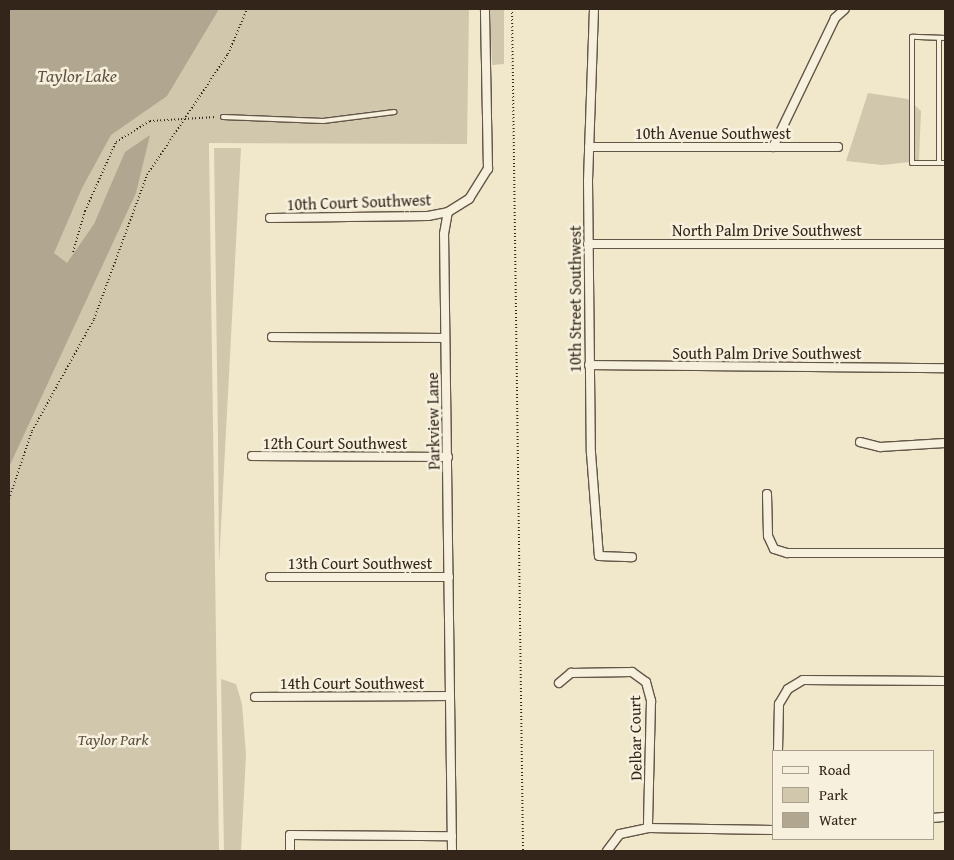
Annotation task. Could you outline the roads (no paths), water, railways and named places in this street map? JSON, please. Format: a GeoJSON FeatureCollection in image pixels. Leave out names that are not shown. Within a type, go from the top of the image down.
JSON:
{"type":"FeatureCollection","features":[{"type":"Feature","properties":{"kind":"street"},"geometry":{"type":"LineString","coordinates":[[448,212],[469,200],[488,169],[485,9]]}},
{"type":"Feature","properties":{"kind":"street","name":"10th Street Southwest"},"geometry":{"type":"LineString","coordinates":[[594,9],[589,147],[589,365],[599,556],[632,557]]}},
{"type":"Feature","properties":{"kind":"street"},"geometry":{"type":"LineString","coordinates":[[773,147],[835,18],[844,9]]}},
{"type":"Feature","properties":{"kind":"street","name":"10th Avenue Southwest"},"geometry":{"type":"LineString","coordinates":[[589,147],[838,147]]}},
{"type":"Feature","properties":{"kind":"street","name":"10th Court Southwest"},"geometry":{"type":"LineString","coordinates":[[270,218],[428,216],[448,212]]}},
{"type":"Feature","properties":{"kind":"street","name":"Parkview Lane"},"geometry":{"type":"LineString","coordinates":[[448,212],[445,338],[452,851]]}},
{"type":"Feature","properties":{"kind":"street","name":"North Palm Drive Southwest"},"geometry":{"type":"LineString","coordinates":[[588,244],[945,244]]}},
{"type":"Feature","properties":{"kind":"street"},"geometry":{"type":"LineString","coordinates":[[272,337],[445,338]]}},
{"type":"Feature","properties":{"kind":"street","name":"South Palm Drive Southwest"},"geometry":{"type":"LineString","coordinates":[[589,365],[945,368]]}},
{"type":"Feature","properties":{"kind":"street"},"geometry":{"type":"LineString","coordinates":[[860,442],[880,447],[945,443]]}},
{"type":"Feature","properties":{"kind":"street","name":"12th Court Southwest"},"geometry":{"type":"LineString","coordinates":[[252,456],[448,457]]}},
{"type":"Feature","properties":{"kind":"street"},"geometry":{"type":"LineString","coordinates":[[767,494],[770,545],[781,551],[945,554]]}},
{"type":"Feature","properties":{"kind":"street","name":"13th Court Southwest"},"geometry":{"type":"LineString","coordinates":[[270,577],[449,577]]}},
{"type":"Feature","properties":{"kind":"street","name":"Delbar Court"},"geometry":{"type":"LineString","coordinates":[[559,683],[571,673],[632,672],[646,682],[651,701],[648,828]]}},
{"type":"Feature","properties":{"kind":"street"},"geometry":{"type":"LineString","coordinates":[[778,750],[779,704],[788,689],[803,680],[945,682]]}},
{"type":"Feature","properties":{"kind":"street","name":"14th Court Southwest"},"geometry":{"type":"LineString","coordinates":[[255,697],[450,696]]}},
{"type":"Feature","properties":{"kind":"street"},"geometry":{"type":"LineString","coordinates":[[607,851],[620,834],[648,828],[772,830]]}},
{"type":"Feature","properties":{"kind":"street"},"geometry":{"type":"LineString","coordinates":[[290,851],[290,835],[452,836]]}},
{"type":"Feature","properties":{"kind":"lane"},"geometry":{"type":"LineString","coordinates":[[945,38],[912,37],[912,163],[945,163]]}},
{"type":"Feature","properties":{"kind":"lane"},"geometry":{"type":"LineString","coordinates":[[939,163],[940,38]]}},
{"type":"Feature","properties":{"kind":"lane"},"geometry":{"type":"LineString","coordinates":[[224,117],[323,122],[394,112]]}},
{"type":"Feature","properties":{"kind":"water","name":"Taylor Lake"},"geometry":{"type":"Polygon","coordinates":[[[9,9],[219,9],[167,96],[111,135],[82,188],[54,253],[67,263],[94,224],[125,152],[150,135],[136,193],[9,467],[9,9]]]}},
{"type":"Feature","properties":{"kind":"park label","name":"Taylor Park"},"geometry":{"type":"Point","coordinates":[113,739]}}]}
